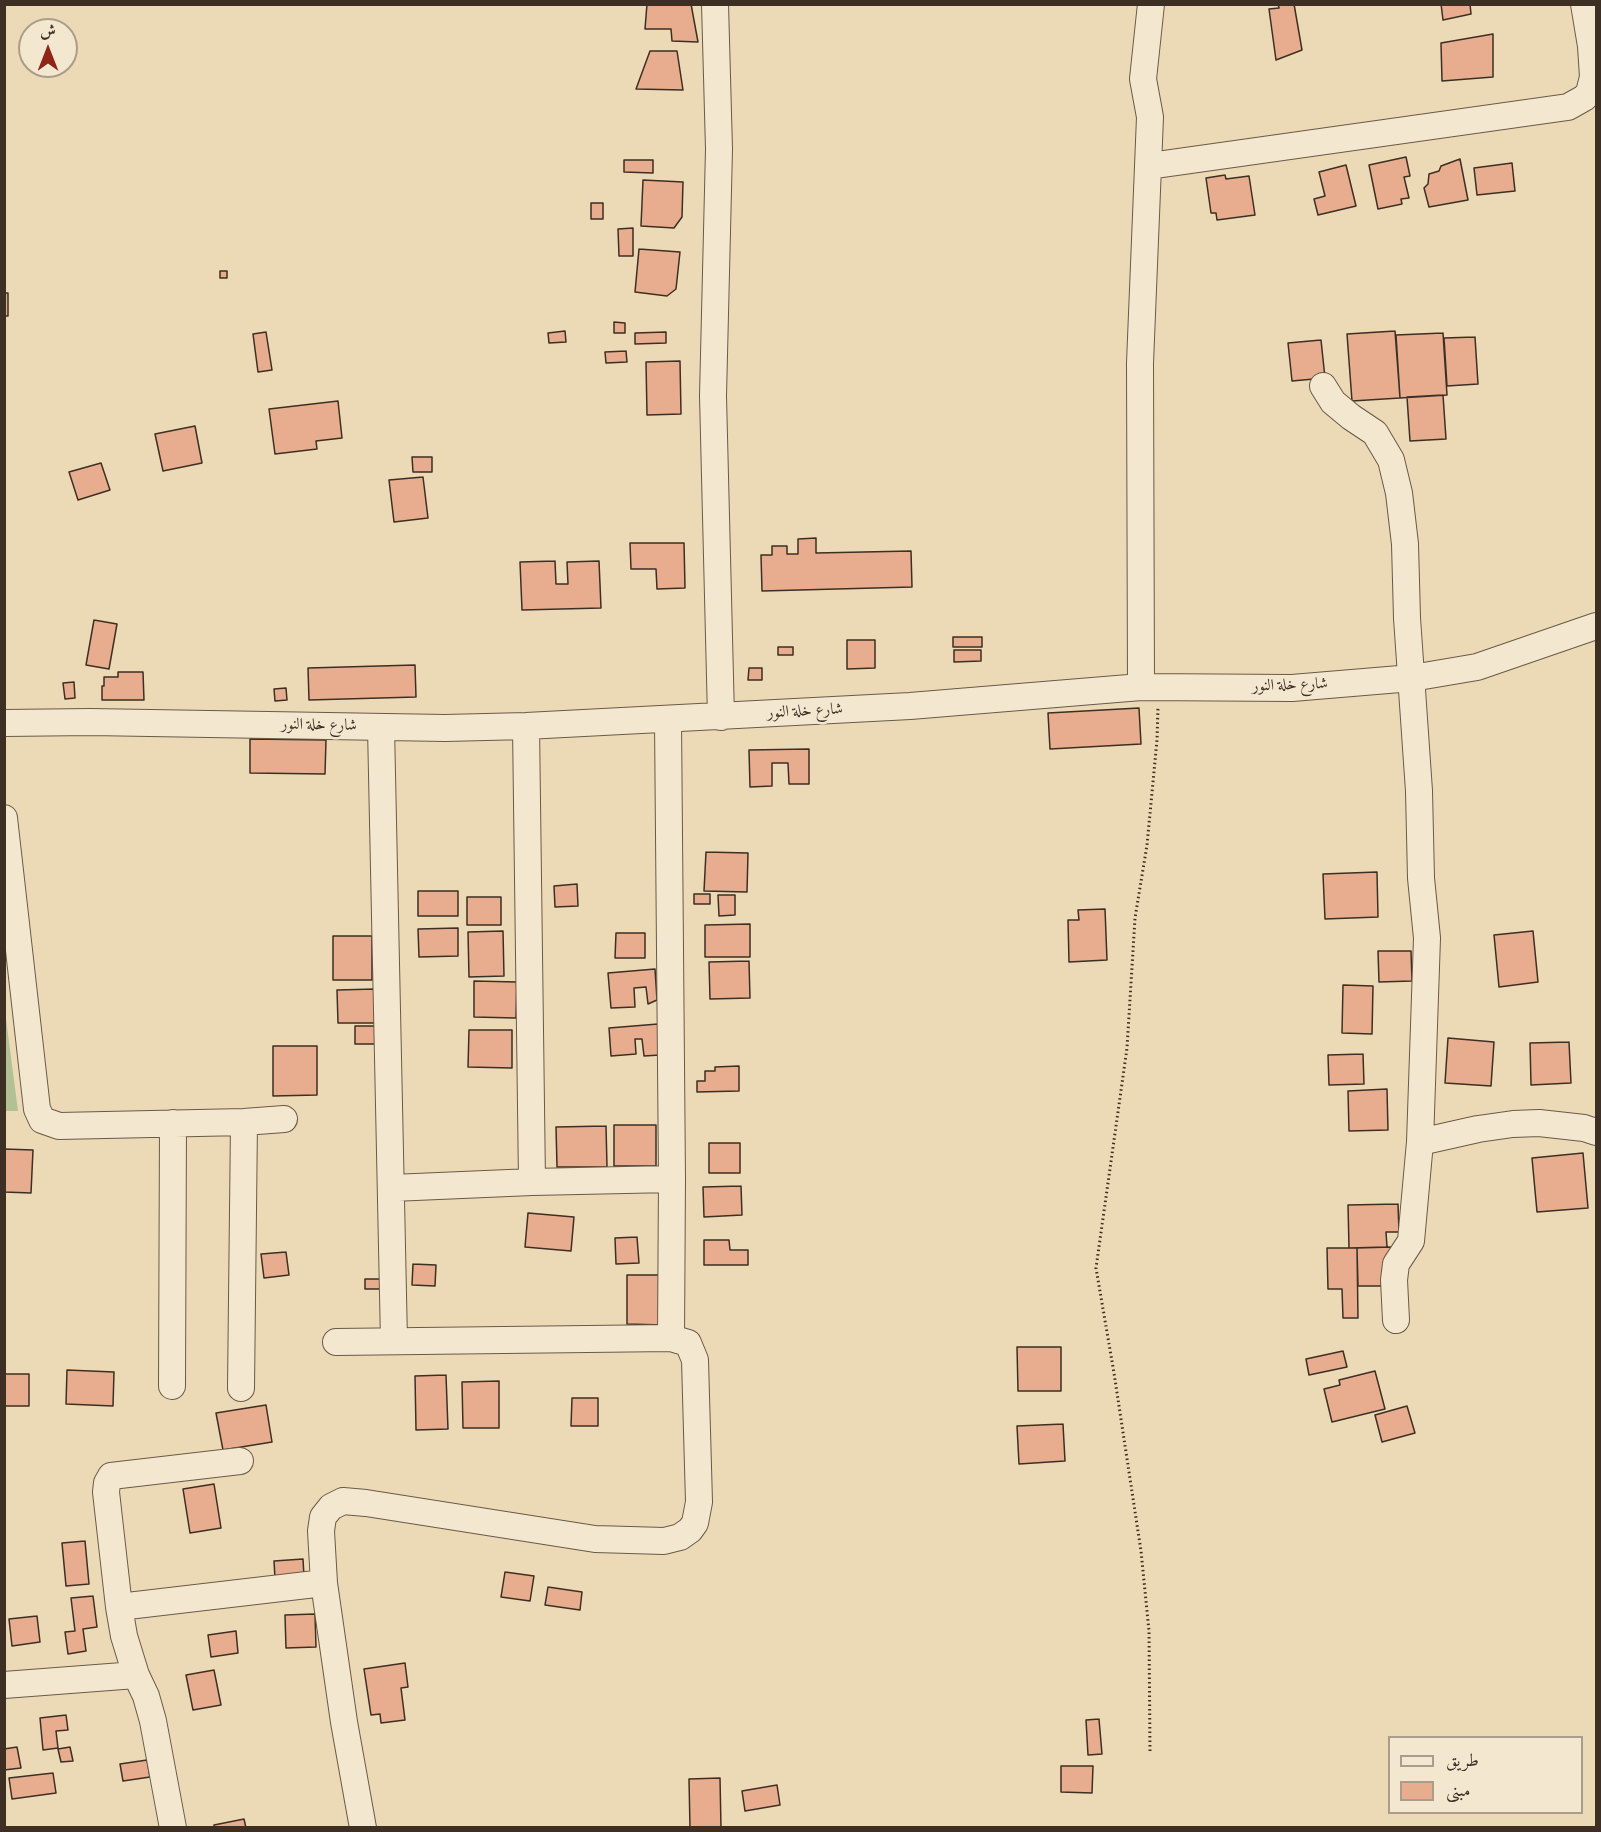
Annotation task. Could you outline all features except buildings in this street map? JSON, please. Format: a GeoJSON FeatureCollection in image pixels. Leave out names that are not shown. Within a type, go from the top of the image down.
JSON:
{"type":"FeatureCollection","features":[{"type":"Feature","properties":{"kind":"street"},"geometry":{"type":"LineString","coordinates":[[715,4],[718,149],[712,396],[721,717]]}},
{"type":"Feature","properties":{"kind":"street"},"geometry":{"type":"LineString","coordinates":[[1150,687],[1140,363],[1150,117],[1143,79],[1151,4]]}},
{"type":"Feature","properties":{"kind":"street"},"geometry":{"type":"LineString","coordinates":[[1149,166],[1568,107],[1589,93],[1593,77],[1591,46],[1584,4]]}},
{"type":"Feature","properties":{"kind":"street"},"geometry":{"type":"LineString","coordinates":[[1323,386],[1334,402],[1375,433],[1391,460],[1399,493],[1405,544],[1407,618],[1419,791],[1421,878],[1427,938],[1420,1142],[1411,1241],[1396,1264],[1394,1280],[1396,1320]]}},
{"type":"Feature","properties":{"kind":"street","name":"شارع خلة النور"},"geometry":{"type":"LineString","coordinates":[[4,723],[91,722],[445,728],[526,726],[910,706],[1150,687],[1292,688],[1412,678],[1477,667],[1596,626]]}},
{"type":"Feature","properties":{"kind":"street"},"geometry":{"type":"LineString","coordinates":[[668,720],[671,1338]]}},
{"type":"Feature","properties":{"kind":"street"},"geometry":{"type":"LineString","coordinates":[[526,726],[532,1182]]}},
{"type":"Feature","properties":{"kind":"street"},"geometry":{"type":"LineString","coordinates":[[381,727],[394,1341]]}},
{"type":"Feature","properties":{"kind":"street"},"geometry":{"type":"LineString","coordinates":[[4,818],[38,1109],[42,1120],[59,1126],[284,1119]]}},
{"type":"Feature","properties":{"kind":"street"},"geometry":{"type":"LineString","coordinates":[[241,1388],[244,1122]]}},
{"type":"Feature","properties":{"kind":"street"},"geometry":{"type":"LineString","coordinates":[[172,1386],[173,1123]]}},
{"type":"Feature","properties":{"kind":"street"},"geometry":{"type":"LineString","coordinates":[[1420,1142],[1513,1124],[1539,1123],[1584,1128],[1596,1132]]}},
{"type":"Feature","properties":{"kind":"street"},"geometry":{"type":"LineString","coordinates":[[392,1188],[672,1179]]}},
{"type":"Feature","properties":{"kind":"street"},"geometry":{"type":"LineString","coordinates":[[336,1342],[671,1338],[688,1343],[695,1360],[699,1502],[695,1523],[680,1537],[664,1541],[595,1539],[343,1501],[331,1507],[323,1517],[321,1531],[324,1583],[344,1722],[363,1827]]}},
{"type":"Feature","properties":{"kind":"street"},"geometry":{"type":"LineString","coordinates":[[173,1827],[153,1721],[124,1636],[106,1492],[107,1483],[111,1476],[240,1461]]}},
{"type":"Feature","properties":{"kind":"street"},"geometry":{"type":"LineString","coordinates":[[119,1607],[324,1583]]}},
{"type":"Feature","properties":{"kind":"street"},"geometry":{"type":"LineString","coordinates":[[4,1685],[136,1675]]}},
{"type":"Feature","properties":{"kind":"path"},"geometry":{"type":"LineString","coordinates":[[1150,687],[1156,752],[1147,845],[1135,918],[1126,1048],[1096,1268],[1141,1551],[1149,1631],[1150,1751]]}},
{"type":"Feature","properties":{"kind":"green space"},"geometry":{"type":"Polygon","coordinates":[[[5,1011],[18,1111],[5,1111],[5,1011]]]}}]}
